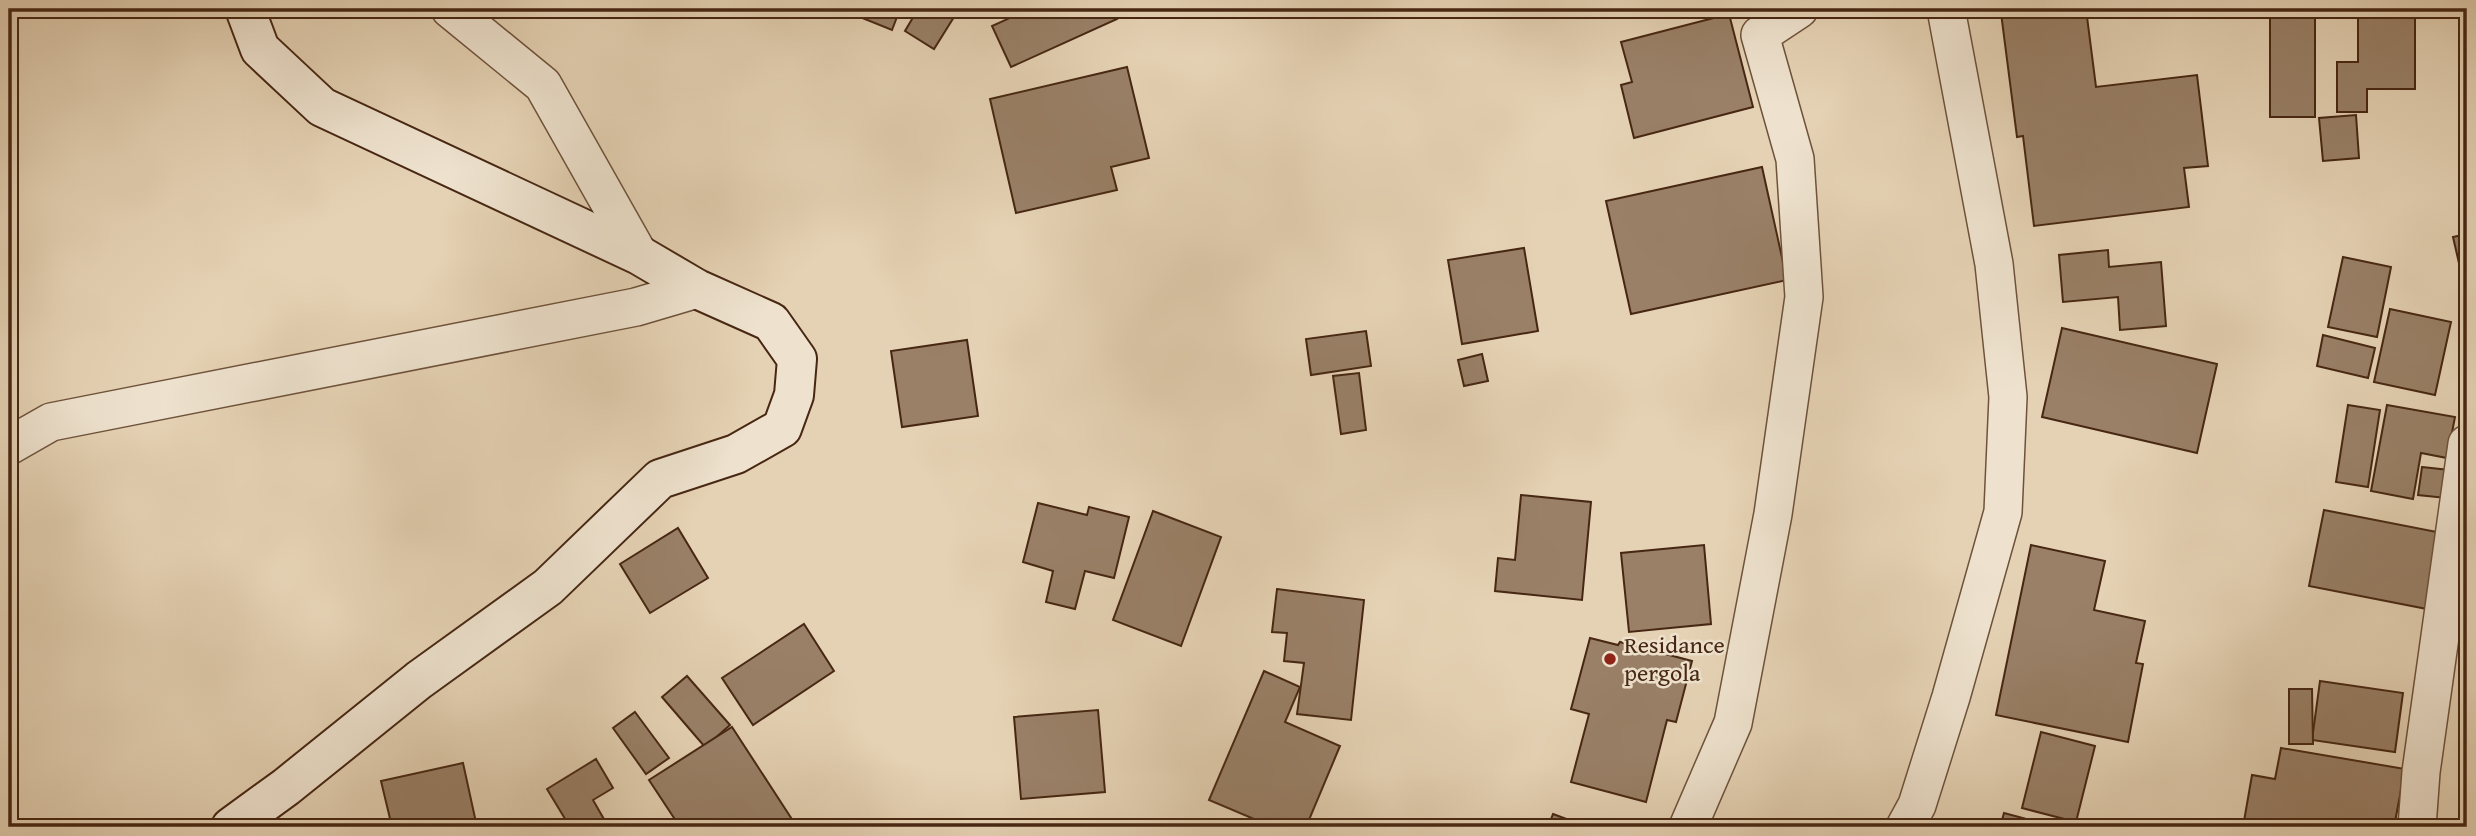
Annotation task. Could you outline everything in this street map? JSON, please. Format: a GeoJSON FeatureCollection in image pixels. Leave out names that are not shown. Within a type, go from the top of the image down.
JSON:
{"type":"FeatureCollection","features":[{"type":"Feature","properties":{"kind":"main road"},"geometry":{"type":"LineString","coordinates":[[231,827],[286,787],[419,680],[548,587],[660,479],[736,454],[782,428],[794,395],[797,359],[771,322],[697,289],[639,255],[322,107],[260,49],[245,9]]}},
{"type":"Feature","properties":{"kind":"street"},"geometry":{"type":"LineString","coordinates":[[450,9],[543,85],[639,255]]}},
{"type":"Feature","properties":{"kind":"street"},"geometry":{"type":"LineString","coordinates":[[1688,827],[1733,723],[1773,514],[1804,297],[1794,159],[1760,35],[1799,9]]}},
{"type":"Feature","properties":{"kind":"street"},"geometry":{"type":"LineString","coordinates":[[1905,827],[1917,805],[1947,709],[2003,512],[2007,397],[1994,264],[1945,9]]}},
{"type":"Feature","properties":{"kind":"street"},"geometry":{"type":"LineString","coordinates":[[9,446],[51,422],[636,307],[697,289]]}},
{"type":"Feature","properties":{"kind":"street"},"geometry":{"type":"LineString","coordinates":[[2423,818],[2421,772],[2467,444]]}},
{"type":"Feature","properties":{"kind":"building"},"geometry":{"type":"Polygon","coordinates":[[[840,9],[900,9],[892,30],[840,9]]]}},
{"type":"Feature","properties":{"kind":"building"},"geometry":{"type":"Polygon","coordinates":[[[918,9],[959,9],[934,49],[905,31],[918,9]]]}},
{"type":"Feature","properties":{"kind":"building"},"geometry":{"type":"Polygon","coordinates":[[[1022,9],[1113,9],[1117,19],[1011,67],[992,26],[1023,12],[1022,9]]]}},
{"type":"Feature","properties":{"kind":"building"},"geometry":{"type":"Polygon","coordinates":[[[2040,9],[2086,9],[2096,87],[2197,75],[2208,166],[2184,168],[2189,207],[2034,226],[2023,136],[2017,137],[2001,13],[2040,9]]]}},
{"type":"Feature","properties":{"kind":"building"},"geometry":{"type":"Polygon","coordinates":[[[2270,9],[2315,9],[2315,117],[2270,117],[2270,9]]]}},
{"type":"Feature","properties":{"kind":"building"},"geometry":{"type":"Polygon","coordinates":[[[2358,9],[2415,9],[2415,89],[2367,89],[2367,112],[2337,112],[2337,62],[2358,62],[2358,9]]]}},
{"type":"Feature","properties":{"kind":"building"},"geometry":{"type":"Polygon","coordinates":[[[1729,14],[1753,107],[1634,138],[1621,85],[1632,82],[1621,42],[1729,14]]]}},
{"type":"Feature","properties":{"kind":"building"},"geometry":{"type":"Polygon","coordinates":[[[1127,67],[1149,158],[1111,167],[1117,190],[1016,213],[990,99],[1127,67]]]}},
{"type":"Feature","properties":{"kind":"building"},"geometry":{"type":"Polygon","coordinates":[[[2356,115],[2359,158],[2323,161],[2319,118],[2356,115]]]}},
{"type":"Feature","properties":{"kind":"building"},"geometry":{"type":"Polygon","coordinates":[[[1762,167],[1787,280],[1631,314],[1606,201],[1762,167]]]}},
{"type":"Feature","properties":{"kind":"building"},"geometry":{"type":"Polygon","coordinates":[[[2467,234],[2467,271],[2461,272],[2453,237],[2467,234]]]}},
{"type":"Feature","properties":{"kind":"building"},"geometry":{"type":"Polygon","coordinates":[[[1524,248],[1538,331],[1462,344],[1448,260],[1524,248]]]}},
{"type":"Feature","properties":{"kind":"building"},"geometry":{"type":"Polygon","coordinates":[[[2108,250],[2109,267],[2161,262],[2166,326],[2120,330],[2118,297],[2063,302],[2059,255],[2108,250]]]}},
{"type":"Feature","properties":{"kind":"building"},"geometry":{"type":"Polygon","coordinates":[[[2343,257],[2391,267],[2377,337],[2328,327],[2343,257]]]}},
{"type":"Feature","properties":{"kind":"building"},"geometry":{"type":"Polygon","coordinates":[[[2390,309],[2451,322],[2435,395],[2374,382],[2390,309]]]}},
{"type":"Feature","properties":{"kind":"building"},"geometry":{"type":"Polygon","coordinates":[[[2062,328],[2217,364],[2197,453],[2042,417],[2062,328]]]}},
{"type":"Feature","properties":{"kind":"building"},"geometry":{"type":"Polygon","coordinates":[[[1366,331],[1371,366],[1311,375],[1306,339],[1366,331]]]}},
{"type":"Feature","properties":{"kind":"building"},"geometry":{"type":"Polygon","coordinates":[[[2323,335],[2375,348],[2368,378],[2317,366],[2323,335]]]}},
{"type":"Feature","properties":{"kind":"building"},"geometry":{"type":"Polygon","coordinates":[[[967,340],[978,416],[902,427],[891,351],[967,340]]]}},
{"type":"Feature","properties":{"kind":"building"},"geometry":{"type":"Polygon","coordinates":[[[1482,354],[1488,381],[1464,386],[1458,360],[1482,354]]]}},
{"type":"Feature","properties":{"kind":"building"},"geometry":{"type":"Polygon","coordinates":[[[1359,373],[1366,430],[1341,434],[1333,376],[1359,373]]]}},
{"type":"Feature","properties":{"kind":"building"},"geometry":{"type":"Polygon","coordinates":[[[2348,405],[2380,410],[2368,487],[2336,482],[2348,405]]]}},
{"type":"Feature","properties":{"kind":"building"},"geometry":{"type":"Polygon","coordinates":[[[2387,405],[2455,417],[2447,458],[2421,453],[2413,499],[2371,491],[2387,405]]]}},
{"type":"Feature","properties":{"kind":"building"},"geometry":{"type":"Polygon","coordinates":[[[2422,467],[2449,470],[2446,498],[2418,495],[2422,467]]]}},
{"type":"Feature","properties":{"kind":"building"},"geometry":{"type":"Polygon","coordinates":[[[1521,495],[1591,502],[1582,600],[1495,591],[1498,558],[1515,560],[1521,495]]]}},
{"type":"Feature","properties":{"kind":"building"},"geometry":{"type":"Polygon","coordinates":[[[1038,503],[1087,515],[1089,507],[1129,517],[1114,578],[1085,571],[1075,609],[1046,602],[1053,571],[1023,562],[1038,503]]]}},
{"type":"Feature","properties":{"kind":"building"},"geometry":{"type":"Polygon","coordinates":[[[2324,510],[2442,533],[2427,609],[2309,586],[2324,510]]]}},
{"type":"Feature","properties":{"kind":"building"},"geometry":{"type":"Polygon","coordinates":[[[1153,511],[1221,537],[1181,646],[1113,620],[1153,511]]]}},
{"type":"Feature","properties":{"kind":"building"},"geometry":{"type":"Polygon","coordinates":[[[678,528],[708,578],[650,613],[620,564],[678,528]]]}},
{"type":"Feature","properties":{"kind":"building"},"geometry":{"type":"Polygon","coordinates":[[[1704,545],[1711,624],[1629,632],[1621,553],[1704,545]]]}},
{"type":"Feature","properties":{"kind":"building"},"geometry":{"type":"Polygon","coordinates":[[[2031,545],[2105,561],[2094,610],[2145,621],[2136,663],[2143,664],[2128,742],[1996,715],[2031,545]]]}},
{"type":"Feature","properties":{"kind":"building"},"geometry":{"type":"Polygon","coordinates":[[[1277,589],[1364,600],[1351,720],[1297,714],[1304,663],[1284,661],[1287,633],[1272,632],[1277,589]]]}},
{"type":"Feature","properties":{"kind":"building"},"geometry":{"type":"Polygon","coordinates":[[[804,624],[834,671],[753,725],[722,678],[804,624]]]}},
{"type":"Feature","properties":{"kind":"building"},"geometry":{"type":"Polygon","coordinates":[[[1590,638],[1618,645],[1620,642],[1692,661],[1676,722],[1667,720],[1646,802],[1571,782],[1589,714],[1571,709],[1590,638]]]}},
{"type":"Feature","properties":{"kind":"building"},"geometry":{"type":"Polygon","coordinates":[[[1264,671],[1300,687],[1285,722],[1340,746],[1306,827],[1273,827],[1209,800],[1264,671]]]}},
{"type":"Feature","properties":{"kind":"building"},"geometry":{"type":"Polygon","coordinates":[[[687,676],[730,725],[705,747],[662,697],[687,676]]]}},
{"type":"Feature","properties":{"kind":"building"},"geometry":{"type":"Polygon","coordinates":[[[2320,681],[2403,693],[2395,752],[2312,740],[2320,681]]]}},
{"type":"Feature","properties":{"kind":"building"},"geometry":{"type":"Polygon","coordinates":[[[2289,689],[2312,689],[2313,744],[2289,744],[2289,689]]]}},
{"type":"Feature","properties":{"kind":"building"},"geometry":{"type":"Polygon","coordinates":[[[1098,710],[1105,792],[1021,799],[1014,717],[1098,710]]]}},
{"type":"Feature","properties":{"kind":"building"},"geometry":{"type":"Polygon","coordinates":[[[635,712],[669,758],[646,774],[613,728],[635,712]]]}},
{"type":"Feature","properties":{"kind":"building"},"geometry":{"type":"Polygon","coordinates":[[[732,727],[797,827],[680,827],[649,780],[732,727]]]}},
{"type":"Feature","properties":{"kind":"building"},"geometry":{"type":"Polygon","coordinates":[[[2041,732],[2095,746],[2076,822],[2022,808],[2041,732]]]}},
{"type":"Feature","properties":{"kind":"building"},"geometry":{"type":"Polygon","coordinates":[[[2281,748],[2405,769],[2394,827],[2243,827],[2252,775],[2275,779],[2281,748]]]}},
{"type":"Feature","properties":{"kind":"building"},"geometry":{"type":"Polygon","coordinates":[[[596,759],[613,788],[593,800],[605,821],[595,827],[570,827],[547,789],[596,759]]]}},
{"type":"Feature","properties":{"kind":"building"},"geometry":{"type":"Polygon","coordinates":[[[463,763],[477,827],[392,827],[381,781],[463,763]]]}},
{"type":"Feature","properties":{"kind":"building"},"geometry":{"type":"Polygon","coordinates":[[[2004,813],[2056,827],[2000,827],[2004,813]]]}},
{"type":"Feature","properties":{"kind":"building"},"geometry":{"type":"Polygon","coordinates":[[[1553,814],[1588,827],[1548,827],[1553,814]]]}},
{"type":"Feature","properties":{"kind":"place","name":"Residance pergola"},"geometry":{"type":"Point","coordinates":[1610,659]}}]}
